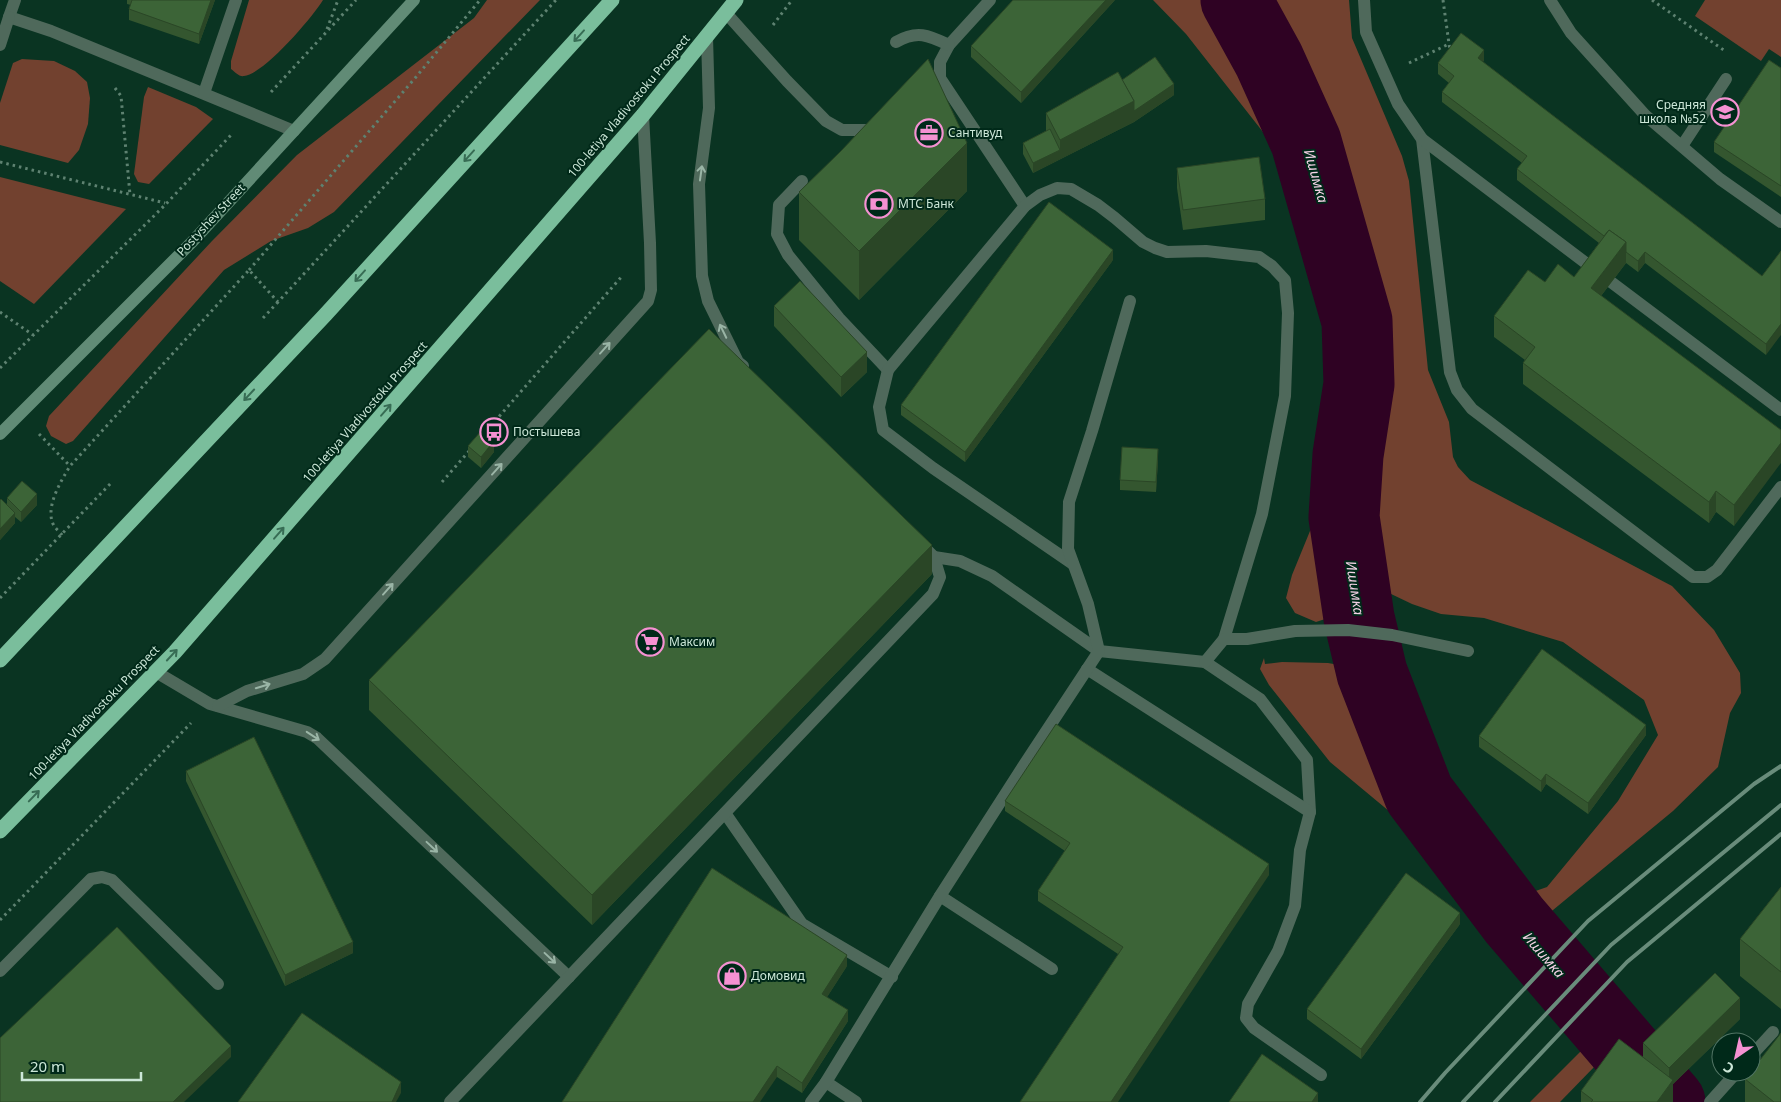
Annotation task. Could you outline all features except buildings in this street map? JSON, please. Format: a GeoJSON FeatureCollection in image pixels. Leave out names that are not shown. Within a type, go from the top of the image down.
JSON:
{"type":"FeatureCollection","features":[{"type":"Feature","properties":{"kind":"highway"},"geometry":{"type":"LineString","coordinates":[[0,660],[326,314],[612,0]]}},
{"type":"Feature","properties":{"kind":"highway","name":"100-letiya Vladivostoku Prospect"},"geometry":{"type":"LineString","coordinates":[[0,831],[175,652],[643,115],[736,0]]}},
{"type":"Feature","properties":{"kind":"main road","name":"Postyshev Street"},"geometry":{"type":"LineString","coordinates":[[0,434],[193,241],[414,0]]}},
{"type":"Feature","properties":{"kind":"lane"},"geometry":{"type":"LineString","coordinates":[[0,45],[15,0]]}},
{"type":"Feature","properties":{"kind":"lane"},"geometry":{"type":"LineString","coordinates":[[204,93],[236,0]]}},
{"type":"Feature","properties":{"kind":"lane"},"geometry":{"type":"LineString","coordinates":[[990,0],[949,45],[940,62],[940,78],[1025,206]]}},
{"type":"Feature","properties":{"kind":"lane"},"geometry":{"type":"LineString","coordinates":[[1364,0],[1366,32],[1398,104],[1422,139],[1595,270]]}},
{"type":"Feature","properties":{"kind":"lane"},"geometry":{"type":"LineString","coordinates":[[1550,0],[1571,33],[1645,115],[1720,180],[1781,222]]}},
{"type":"Feature","properties":{"kind":"lane"},"geometry":{"type":"LineString","coordinates":[[726,13],[826,121],[842,130],[878,130]]}},
{"type":"Feature","properties":{"kind":"lane"},"geometry":{"type":"LineString","coordinates":[[9,17],[204,93],[294,131]]}},
{"type":"Feature","properties":{"kind":"lane"},"geometry":{"type":"LineString","coordinates":[[896,42],[906,36],[918,34],[930,36],[949,45]]}},
{"type":"Feature","properties":{"kind":"lane"},"geometry":{"type":"LineString","coordinates":[[707,37],[709,108],[699,184],[702,276],[708,300],[738,362],[752,376]]}},
{"type":"Feature","properties":{"kind":"lane"},"geometry":{"type":"LineString","coordinates":[[1682,146],[1726,80]]}},
{"type":"Feature","properties":{"kind":"lane"},"geometry":{"type":"LineString","coordinates":[[214,705],[247,691],[303,674],[326,659],[648,301],[651,290],[650,243],[643,115]]}},
{"type":"Feature","properties":{"kind":"lane"},"geometry":{"type":"LineString","coordinates":[[1422,139],[1450,372],[1457,390],[1472,409],[1693,577],[1707,577],[1717,570],[1781,487]]}},
{"type":"Feature","properties":{"kind":"lane"},"geometry":{"type":"LineString","coordinates":[[802,182],[779,205],[777,234],[788,255],[839,318],[888,370]]}},
{"type":"Feature","properties":{"kind":"lane"},"geometry":{"type":"LineString","coordinates":[[1073,564],[933,468],[883,430],[878,407],[888,370],[1025,206],[1040,195],[1057,188],[1071,189],[1104,210],[1142,242],[1155,248],[1167,252],[1206,251],[1259,257],[1272,266],[1285,280],[1288,313],[1285,396],[1262,514],[1224,639],[1205,662]]}},
{"type":"Feature","properties":{"kind":"lane"},"geometry":{"type":"LineString","coordinates":[[1611,282],[1781,410]]}},
{"type":"Feature","properties":{"kind":"lane"},"geometry":{"type":"LineString","coordinates":[[811,1102],[826,1082],[892,977],[940,896],[1099,650],[1088,604],[1068,550],[1069,502],[1130,301]]}},
{"type":"Feature","properties":{"kind":"lane"},"geometry":{"type":"LineString","coordinates":[[450,1102],[933,594],[940,577],[934,557],[913,536]]}},
{"type":"Feature","properties":{"kind":"lane"},"geometry":{"type":"LineString","coordinates":[[934,557],[960,561],[992,576],[1099,650],[1205,662],[1260,699],[1307,760],[1310,812],[1300,850],[1295,906],[1278,951],[1248,1004],[1246,1018],[1254,1028],[1321,1075]]}},
{"type":"Feature","properties":{"kind":"lane"},"geometry":{"type":"LineString","coordinates":[[1224,639],[1247,639],[1295,631],[1348,630],[1392,635],[1468,651]]}},
{"type":"Feature","properties":{"kind":"lane"},"geometry":{"type":"LineString","coordinates":[[1087,669],[1310,812]]}},
{"type":"Feature","properties":{"kind":"lane"},"geometry":{"type":"LineString","coordinates":[[156,672],[214,705],[307,732],[317,738],[569,977]]}},
{"type":"Feature","properties":{"kind":"lane"},"geometry":{"type":"LineString","coordinates":[[725,813],[802,924],[892,977]]}},
{"type":"Feature","properties":{"kind":"lane"},"geometry":{"type":"LineString","coordinates":[[0,971],[91,879],[102,877],[112,880],[218,984]]}},
{"type":"Feature","properties":{"kind":"lane"},"geometry":{"type":"LineString","coordinates":[[940,896],[1052,969]]}},
{"type":"Feature","properties":{"kind":"lane"},"geometry":{"type":"LineString","coordinates":[[1761,1045],[1773,1032]]}},
{"type":"Feature","properties":{"kind":"lane"},"geometry":{"type":"LineString","coordinates":[[826,1082],[856,1102]]}},
{"type":"Feature","properties":{"kind":"lane"},"geometry":{"type":"LineString","coordinates":[[1710,1102],[1727,1082]]}},
{"type":"Feature","properties":{"kind":"path"},"geometry":{"type":"LineString","coordinates":[[326,32],[338,0]]}},
{"type":"Feature","properties":{"kind":"path"},"geometry":{"type":"LineString","coordinates":[[0,368],[166,204],[356,0]]}},
{"type":"Feature","properties":{"kind":"path"},"geometry":{"type":"LineString","coordinates":[[62,535],[54,525],[51,515],[56,489],[70,466],[249,270],[480,0]]}},
{"type":"Feature","properties":{"kind":"path"},"geometry":{"type":"LineString","coordinates":[[263,318],[556,0]]}},
{"type":"Feature","properties":{"kind":"path"},"geometry":{"type":"LineString","coordinates":[[1443,0],[1451,56]]}},
{"type":"Feature","properties":{"kind":"path"},"geometry":{"type":"LineString","coordinates":[[1652,0],[1734,57],[1736,62],[1726,80]]}},
{"type":"Feature","properties":{"kind":"path"},"geometry":{"type":"LineString","coordinates":[[1384,74],[1449,44]]}},
{"type":"Feature","properties":{"kind":"path"},"geometry":{"type":"LineString","coordinates":[[111,84],[121,96],[130,196]]}},
{"type":"Feature","properties":{"kind":"path"},"geometry":{"type":"LineString","coordinates":[[0,162],[166,204]]}},
{"type":"Feature","properties":{"kind":"path"},"geometry":{"type":"LineString","coordinates":[[249,270],[278,302]]}},
{"type":"Feature","properties":{"kind":"path"},"geometry":{"type":"LineString","coordinates":[[0,312],[33,335]]}},
{"type":"Feature","properties":{"kind":"path"},"geometry":{"type":"LineString","coordinates":[[0,598],[112,482]]}},
{"type":"Feature","properties":{"kind":"path"},"geometry":{"type":"LineString","coordinates":[[0,920],[214,705]]}},
{"type":"Feature","properties":{"kind":"shaded area"},"geometry":{"type":"Polygon","coordinates":[[[249,0],[323,0],[309,19],[275,56],[253,73],[242,76],[231,69],[231,61],[249,0]]]}},
{"type":"Feature","properties":{"kind":"shaded area"},"geometry":{"type":"Polygon","coordinates":[[[487,0],[540,0],[334,212],[308,228],[271,241],[224,270],[73,441],[66,444],[51,436],[46,426],[49,416],[212,241],[297,155],[474,18],[487,0]]]}},
{"type":"Feature","properties":{"kind":"shaded area"},"geometry":{"type":"Polygon","coordinates":[[[1153,0],[1349,0],[1352,38],[1402,156],[1409,181],[1428,370],[1449,422],[1453,457],[1458,467],[1470,480],[1672,586],[1714,630],[1740,673],[1741,693],[1730,713],[1718,767],[1673,811],[1530,929],[1501,925],[1493,915],[1486,898],[1467,876],[1330,762],[1269,685],[1260,669],[1264,658],[1265,664],[1282,662],[1328,663],[1356,668],[1374,689],[1402,710],[1425,736],[1443,769],[1442,811],[1501,891],[1524,895],[1547,887],[1618,801],[1658,735],[1644,700],[1563,642],[1484,618],[1441,614],[1412,604],[1389,593],[1362,607],[1316,622],[1295,613],[1286,598],[1292,575],[1319,509],[1340,470],[1352,416],[1342,322],[1315,235],[1274,146],[1186,34],[1153,0]]]}},
{"type":"Feature","properties":{"kind":"shaded area"},"geometry":{"type":"Polygon","coordinates":[[[1705,0],[1781,0],[1781,57],[1769,49],[1761,61],[1695,16],[1705,0]]]}},
{"type":"Feature","properties":{"kind":"shaded area"},"geometry":{"type":"Polygon","coordinates":[[[22,59],[54,61],[75,71],[87,82],[90,98],[88,124],[79,150],[68,163],[0,145],[0,103],[13,63],[22,59]]]}},
{"type":"Feature","properties":{"kind":"shaded area"},"geometry":{"type":"Polygon","coordinates":[[[148,87],[196,107],[213,119],[149,184],[138,182],[134,174],[144,97],[148,87]]]}},
{"type":"Feature","properties":{"kind":"shaded area"},"geometry":{"type":"Polygon","coordinates":[[[0,177],[126,209],[34,304],[0,281],[0,177]]]}},
{"type":"Feature","properties":{"kind":"shaded area"},"geometry":{"type":"Polygon","coordinates":[[[1587,1045],[1592,1047],[1600,1056],[1596,1065],[1560,1102],[1530,1102],[1587,1045]]]}},
{"type":"Feature","properties":{"kind":"waterway","name":"Ишимка"},"geometry":{"type":"LineString","coordinates":[[1236,0],[1269,60],[1306,142],[1357,321],[1359,384],[1348,455],[1344,517],[1359,618],[1372,673],[1419,794],[1514,920],[1670,1102]]}},
{"type":"Feature","properties":{"kind":"railway"},"geometry":{"type":"LineString","coordinates":[[1420,1102],[1588,921],[1754,784],[1781,766]]}},
{"type":"Feature","properties":{"kind":"railway"},"geometry":{"type":"LineString","coordinates":[[1463,1102],[1611,945],[1781,805]]}},
{"type":"Feature","properties":{"kind":"railway"},"geometry":{"type":"LineString","coordinates":[[1495,1102],[1627,962],[1781,834]]}},
{"type":"Feature","properties":{"kind":"place","name":"Средняя школа №52"},"geometry":{"type":"Point","coordinates":[1725,112]}},
{"type":"Feature","properties":{"kind":"place","name":"Сантивуд"},"geometry":{"type":"Point","coordinates":[929,133]}},
{"type":"Feature","properties":{"kind":"place","name":"МТС Банк"},"geometry":{"type":"Point","coordinates":[879,204]}},
{"type":"Feature","properties":{"kind":"place","name":"Постышева"},"geometry":{"type":"Point","coordinates":[494,432]}},
{"type":"Feature","properties":{"kind":"place","name":"Максим"},"geometry":{"type":"Point","coordinates":[650,642]}},
{"type":"Feature","properties":{"kind":"place","name":"Домовид"},"geometry":{"type":"Point","coordinates":[732,976]}}]}
